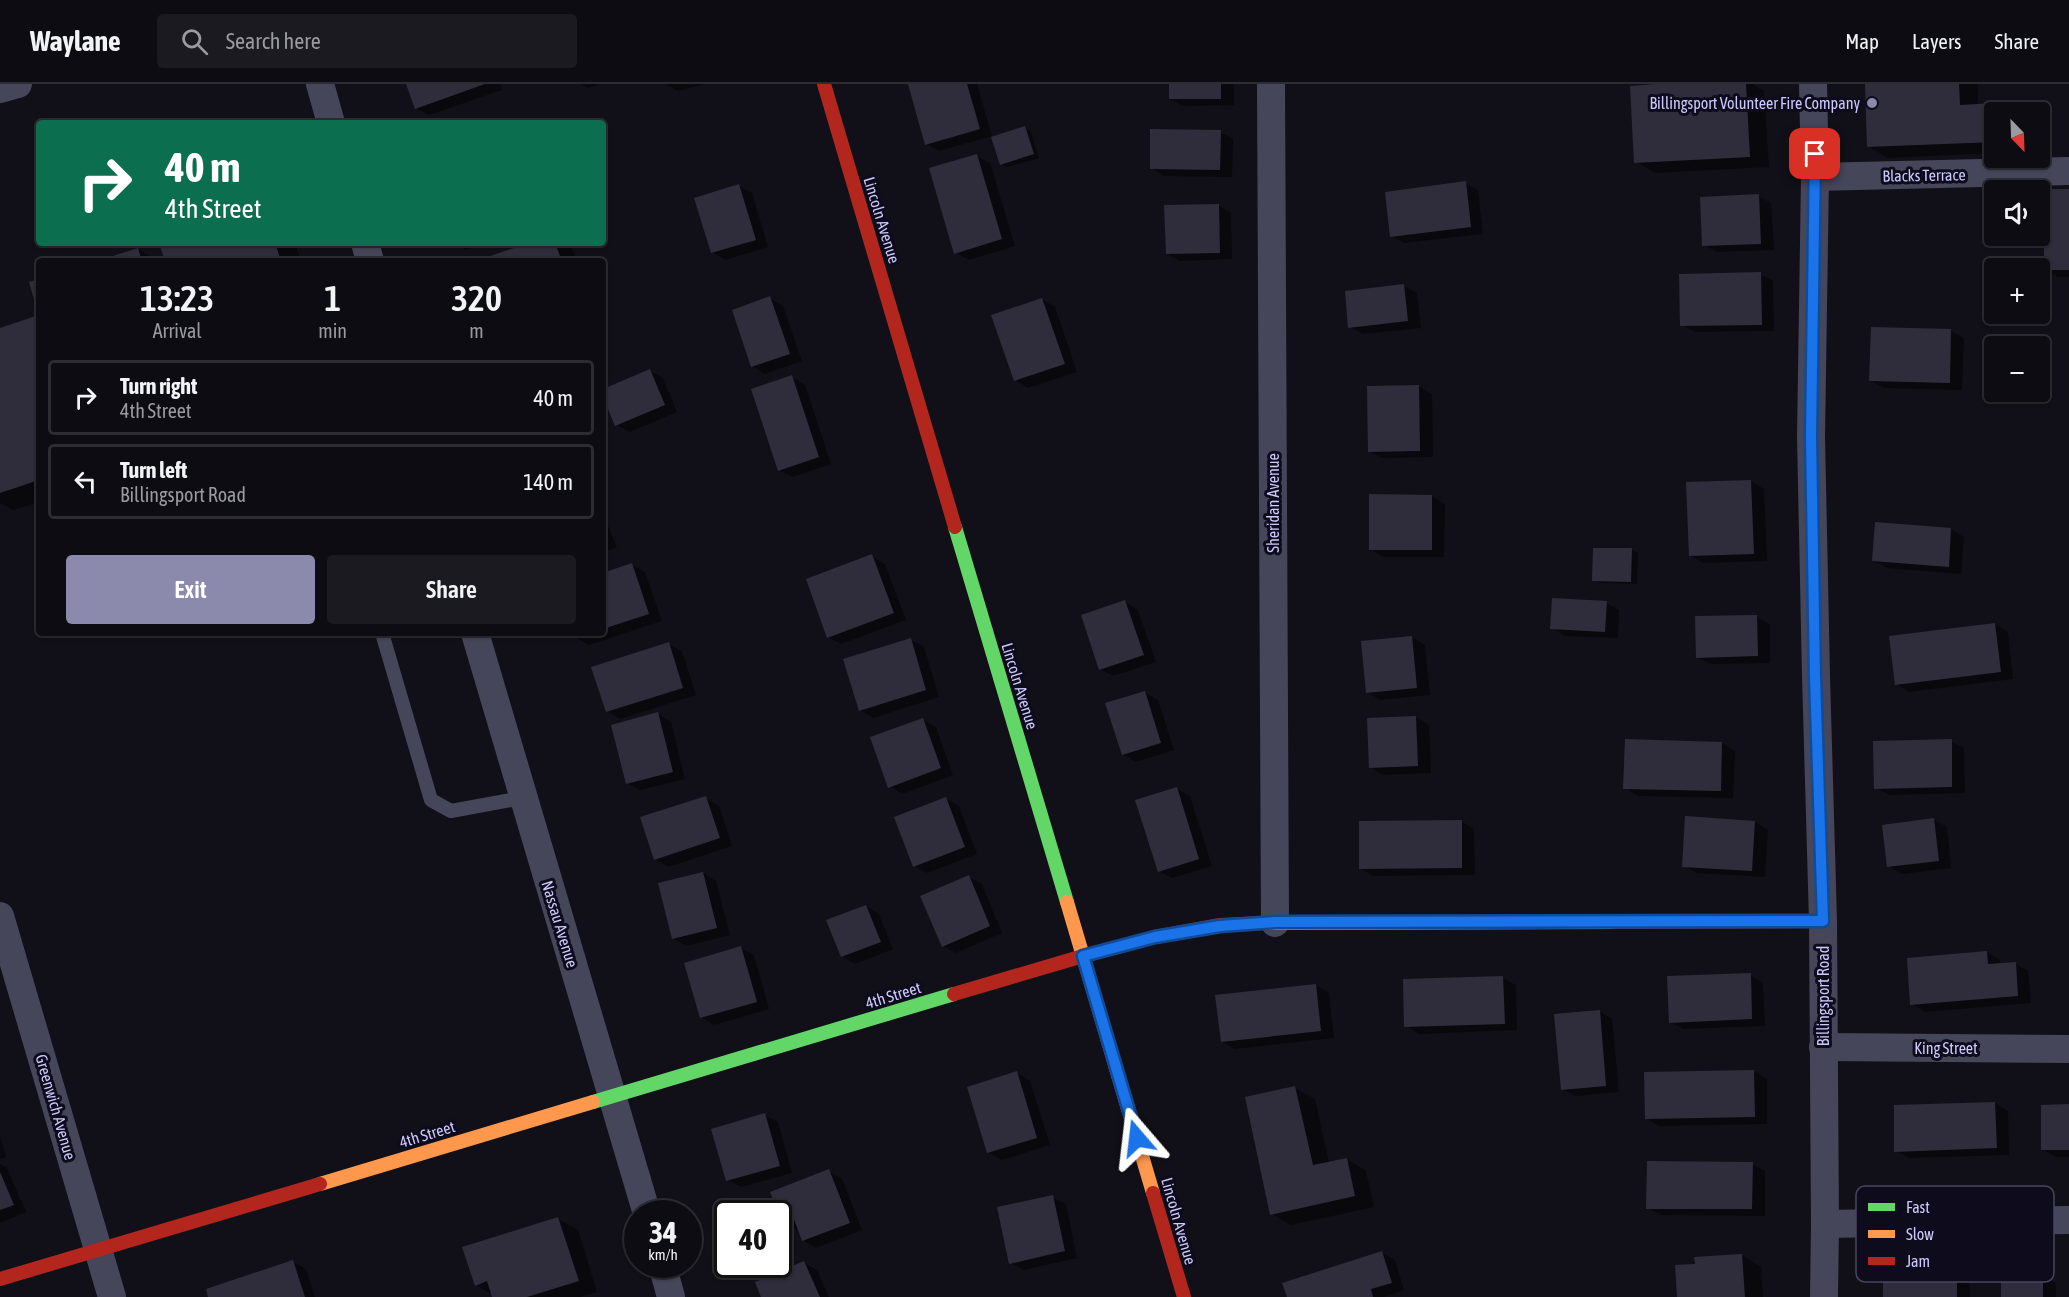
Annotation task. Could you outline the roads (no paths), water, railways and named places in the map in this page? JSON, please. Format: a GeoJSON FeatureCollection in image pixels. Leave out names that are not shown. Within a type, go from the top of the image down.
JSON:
{"type":"FeatureCollection","features":[{"type":"Feature","properties":{"kind":"street"},"geometry":{"type":"LineString","coordinates":[[0,89],[18,84]]}},
{"type":"Feature","properties":{"kind":"street"},"geometry":{"type":"LineString","coordinates":[[320,84],[330,120]]}},
{"type":"Feature","properties":{"kind":"street","name":"Lincoln Avenue"},"geometry":{"type":"LineString","coordinates":[[824,84],[1184,1297]]}},
{"type":"Feature","properties":{"kind":"street","name":"Sheridan Avenue"},"geometry":{"type":"LineString","coordinates":[[1271,84],[1275,922]]}},
{"type":"Feature","properties":{"kind":"street","name":"Billingsport Road"},"geometry":{"type":"LineString","coordinates":[[1813,84],[1815,177],[1811,437],[1815,676],[1823,921],[1824,1297]]}},
{"type":"Feature","properties":{"kind":"street","name":"Blacks Terrace"},"geometry":{"type":"LineString","coordinates":[[1815,177],[2069,171]]}},
{"type":"Feature","properties":{"kind":"street","name":"Nassau Avenue"},"geometry":{"type":"LineString","coordinates":[[476,636],[642,1200]]}},
{"type":"Feature","properties":{"kind":"street","name":"Greenwich Avenue"},"geometry":{"type":"LineString","coordinates":[[0,916],[112,1297]]}},
{"type":"Feature","properties":{"kind":"street","name":"4th Street"},"geometry":{"type":"LineString","coordinates":[[0,1278],[1083,956],[1155,937],[1209,927],[1275,922],[1823,921]]}},
{"type":"Feature","properties":{"kind":"street","name":"King Street"},"geometry":{"type":"LineString","coordinates":[[1823,1047],[2069,1049]]}},
{"type":"Feature","properties":{"kind":"street"},"geometry":{"type":"LineString","coordinates":[[2054,1220],[2069,1220]]}},
{"type":"Feature","properties":{"kind":"street"},"geometry":{"type":"LineString","coordinates":[[1825,1224],[1856,1223]]}},
{"type":"Feature","properties":{"kind":"street"},"geometry":{"type":"LineString","coordinates":[[666,1278],[671,1297]]}},
{"type":"Feature","properties":{"kind":"lane"},"geometry":{"type":"LineString","coordinates":[[383,636],[431,800],[451,811],[522,798]]}},
{"type":"Feature","properties":{"kind":"place","name":"Billingsport Volunteer Fire Company"},"geometry":{"type":"Point","coordinates":[1872,103]}}]}
